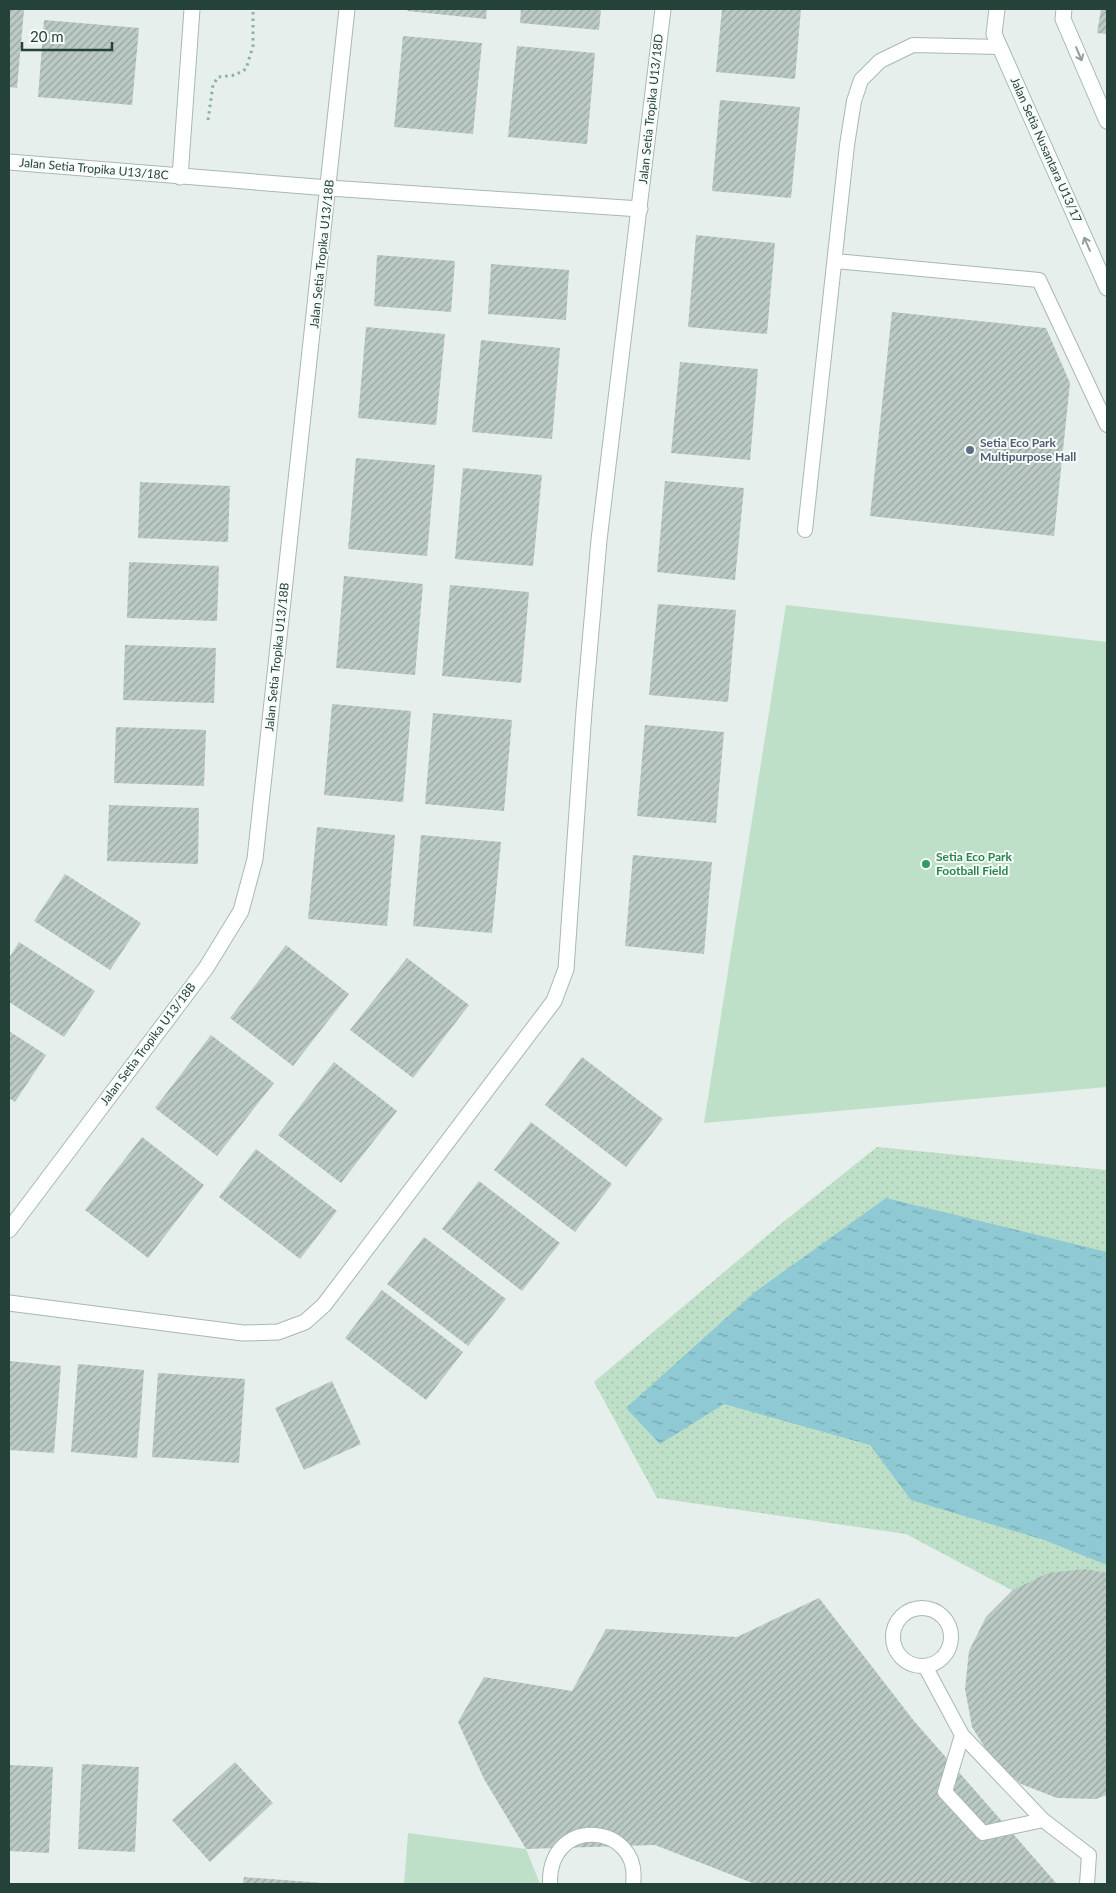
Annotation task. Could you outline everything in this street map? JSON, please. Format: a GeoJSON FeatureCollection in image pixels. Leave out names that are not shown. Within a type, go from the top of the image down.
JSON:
{"type":"FeatureCollection","features":[{"type":"Feature","properties":{"kind":"street"},"geometry":{"type":"LineString","coordinates":[[180,177],[192,9]]}},
{"type":"Feature","properties":{"kind":"street","name":"Jalan Setia Tropika U13/18B"},"geometry":{"type":"LineString","coordinates":[[9,1230],[206,968],[241,911],[255,859],[347,9]]}},
{"type":"Feature","properties":{"kind":"street","name":"Jalan Setia Tropika U13/18D"},"geometry":{"type":"LineString","coordinates":[[9,1303],[243,1333],[278,1332],[305,1322],[324,1305],[554,1001],[566,969],[584,711],[599,540],[640,209],[662,9]]}},
{"type":"Feature","properties":{"kind":"street","name":"Jalan Setia Nusantara U13/17"},"geometry":{"type":"LineString","coordinates":[[997,9],[994,34],[1107,288]]}},
{"type":"Feature","properties":{"kind":"street"},"geometry":{"type":"LineString","coordinates":[[1064,9],[1064,19],[1107,121]]}},
{"type":"Feature","properties":{"kind":"street","name":"Jalan Setia Tropika U13/18C"},"geometry":{"type":"LineString","coordinates":[[9,162],[180,177],[640,209]]}},
{"type":"Feature","properties":{"kind":"lane"},"geometry":{"type":"LineString","coordinates":[[805,530],[848,137],[854,101],[861,80],[880,61],[914,45],[1000,48]]}},
{"type":"Feature","properties":{"kind":"lane"},"geometry":{"type":"LineString","coordinates":[[835,261],[1039,280],[1107,425]]}},
{"type":"Feature","properties":{"kind":"lane"},"geometry":{"type":"LineString","coordinates":[[926,1608],[943,1617],[951,1634],[950,1642],[942,1659],[925,1666],[915,1666],[906,1662],[898,1655],[892,1636],[899,1618],[908,1612],[926,1608]]}},
{"type":"Feature","properties":{"kind":"lane"},"geometry":{"type":"LineString","coordinates":[[925,1666],[962,1735],[1042,1820],[1089,1855],[1087,1884]]}},
{"type":"Feature","properties":{"kind":"lane"},"geometry":{"type":"LineString","coordinates":[[962,1735],[945,1792],[983,1833],[1042,1820]]}},
{"type":"Feature","properties":{"kind":"lane"},"geometry":{"type":"LineString","coordinates":[[550,1884],[550,1872],[554,1858],[562,1847],[573,1839],[587,1835],[600,1835],[614,1840],[625,1850],[632,1862],[633,1884]]}},
{"type":"Feature","properties":{"kind":"path"},"geometry":{"type":"LineString","coordinates":[[184,118],[210,120],[213,84],[218,77],[235,75],[246,69],[253,46],[253,9]]}},
{"type":"Feature","properties":{"kind":"green space","name":"Setia Eco Park Football Field"},"geometry":{"type":"Polygon","coordinates":[[[786,605],[1107,642],[1107,1087],[704,1123],[786,605]]]}},
{"type":"Feature","properties":{"kind":"green space"},"geometry":{"type":"Polygon","coordinates":[[[877,1147],[1107,1170],[1107,1591],[1076,1578],[1019,1594],[906,1534],[657,1498],[594,1382],[782,1223],[877,1147]]]}},
{"type":"Feature","properties":{"kind":"green space"},"geometry":{"type":"Polygon","coordinates":[[[408,1833],[526,1849],[540,1884],[404,1884],[408,1833]]]}},
{"type":"Feature","properties":{"kind":"water"},"geometry":{"type":"Polygon","coordinates":[[[886,1198],[1107,1252],[1107,1565],[1044,1540],[911,1500],[870,1445],[724,1404],[660,1444],[626,1408],[755,1292],[886,1198]]]}},
{"type":"Feature","properties":{"kind":"building"},"geometry":{"type":"Polygon","coordinates":[[[9,9],[24,10],[17,88],[9,87],[9,9]]]}},
{"type":"Feature","properties":{"kind":"building"},"geometry":{"type":"Polygon","coordinates":[[[408,9],[487,9],[486,19],[407,11],[408,9]]]}},
{"type":"Feature","properties":{"kind":"building"},"geometry":{"type":"Polygon","coordinates":[[[521,9],[601,9],[599,30],[520,23],[521,9]]]}},
{"type":"Feature","properties":{"kind":"building"},"geometry":{"type":"Polygon","coordinates":[[[722,9],[801,9],[795,79],[716,72],[722,9]]]}},
{"type":"Feature","properties":{"kind":"building"},"geometry":{"type":"Polygon","coordinates":[[[1101,9],[1107,9],[1107,34],[1097,33],[1101,9]]]}},
{"type":"Feature","properties":{"kind":"building"},"geometry":{"type":"Polygon","coordinates":[[[44,20],[139,28],[132,105],[38,97],[44,20]]]}},
{"type":"Feature","properties":{"kind":"building"},"geometry":{"type":"Polygon","coordinates":[[[403,36],[482,43],[473,134],[394,127],[403,36]]]}},
{"type":"Feature","properties":{"kind":"building"},"geometry":{"type":"Polygon","coordinates":[[[517,46],[595,53],[587,144],[508,137],[517,46]]]}},
{"type":"Feature","properties":{"kind":"building"},"geometry":{"type":"Polygon","coordinates":[[[720,100],[800,107],[791,198],[712,191],[720,100]]]}},
{"type":"Feature","properties":{"kind":"building"},"geometry":{"type":"Polygon","coordinates":[[[696,235],[775,243],[767,334],[688,327],[696,235]]]}},
{"type":"Feature","properties":{"kind":"building"},"geometry":{"type":"Polygon","coordinates":[[[377,255],[455,261],[451,312],[374,306],[377,255]]]}},
{"type":"Feature","properties":{"kind":"building"},"geometry":{"type":"Polygon","coordinates":[[[491,264],[569,270],[566,320],[488,314],[491,264]]]}},
{"type":"Feature","properties":{"kind":"building","name":"Setia Eco Park Multipurpose Hall"},"geometry":{"type":"Polygon","coordinates":[[[892,312],[1046,328],[1070,383],[1054,536],[870,516],[892,312]]]}},
{"type":"Feature","properties":{"kind":"building"},"geometry":{"type":"Polygon","coordinates":[[[366,327],[445,334],[436,425],[358,418],[366,327]]]}},
{"type":"Feature","properties":{"kind":"building"},"geometry":{"type":"Polygon","coordinates":[[[481,340],[560,348],[552,439],[472,432],[481,340]]]}},
{"type":"Feature","properties":{"kind":"building"},"geometry":{"type":"Polygon","coordinates":[[[680,362],[758,369],[750,460],[671,453],[680,362]]]}},
{"type":"Feature","properties":{"kind":"building"},"geometry":{"type":"Polygon","coordinates":[[[356,458],[435,465],[427,556],[348,549],[356,458]]]}},
{"type":"Feature","properties":{"kind":"building"},"geometry":{"type":"Polygon","coordinates":[[[463,468],[542,475],[533,566],[455,559],[463,468]]]}},
{"type":"Feature","properties":{"kind":"building"},"geometry":{"type":"Polygon","coordinates":[[[665,481],[744,488],[735,580],[657,572],[665,481]]]}},
{"type":"Feature","properties":{"kind":"building"},"geometry":{"type":"Polygon","coordinates":[[[140,482],[230,486],[228,542],[138,538],[140,482]]]}},
{"type":"Feature","properties":{"kind":"building"},"geometry":{"type":"Polygon","coordinates":[[[129,562],[219,566],[217,621],[127,618],[129,562]]]}},
{"type":"Feature","properties":{"kind":"building"},"geometry":{"type":"Polygon","coordinates":[[[344,576],[423,584],[415,675],[336,668],[344,576]]]}},
{"type":"Feature","properties":{"kind":"building"},"geometry":{"type":"Polygon","coordinates":[[[450,585],[529,592],[521,683],[442,676],[450,585]]]}},
{"type":"Feature","properties":{"kind":"building"},"geometry":{"type":"Polygon","coordinates":[[[658,604],[736,610],[728,702],[649,695],[658,604]]]}},
{"type":"Feature","properties":{"kind":"building"},"geometry":{"type":"Polygon","coordinates":[[[125,645],[216,648],[214,703],[123,700],[125,645]]]}},
{"type":"Feature","properties":{"kind":"building"},"geometry":{"type":"Polygon","coordinates":[[[332,704],[411,711],[403,802],[324,795],[332,704]]]}},
{"type":"Feature","properties":{"kind":"building"},"geometry":{"type":"Polygon","coordinates":[[[433,713],[512,720],[504,811],[425,804],[433,713]]]}},
{"type":"Feature","properties":{"kind":"building"},"geometry":{"type":"Polygon","coordinates":[[[645,725],[724,732],[716,823],[637,816],[645,725]]]}},
{"type":"Feature","properties":{"kind":"building"},"geometry":{"type":"Polygon","coordinates":[[[116,727],[206,730],[204,786],[114,783],[116,727]]]}},
{"type":"Feature","properties":{"kind":"building"},"geometry":{"type":"Polygon","coordinates":[[[109,805],[199,808],[198,864],[107,861],[109,805]]]}},
{"type":"Feature","properties":{"kind":"building"},"geometry":{"type":"Polygon","coordinates":[[[317,827],[395,835],[387,926],[308,919],[317,827]]]}},
{"type":"Feature","properties":{"kind":"building"},"geometry":{"type":"Polygon","coordinates":[[[421,835],[501,842],[492,933],[413,926],[421,835]]]}},
{"type":"Feature","properties":{"kind":"building"},"geometry":{"type":"Polygon","coordinates":[[[633,855],[712,862],[704,954],[625,946],[633,855]]]}},
{"type":"Feature","properties":{"kind":"building"},"geometry":{"type":"Polygon","coordinates":[[[65,874],[141,923],[110,970],[34,921],[65,874]]]}},
{"type":"Feature","properties":{"kind":"building"},"geometry":{"type":"Polygon","coordinates":[[[19,942],[95,991],[64,1037],[9,1002],[9,958],[19,942]]]}},
{"type":"Feature","properties":{"kind":"building"},"geometry":{"type":"Polygon","coordinates":[[[286,945],[349,994],[293,1066],[230,1018],[286,945]]]}},
{"type":"Feature","properties":{"kind":"building"},"geometry":{"type":"Polygon","coordinates":[[[407,958],[469,1005],[413,1078],[350,1030],[407,958]]]}},
{"type":"Feature","properties":{"kind":"building"},"geometry":{"type":"Polygon","coordinates":[[[9,1031],[46,1055],[15,1102],[9,1098],[9,1031]]]}},
{"type":"Feature","properties":{"kind":"building"},"geometry":{"type":"Polygon","coordinates":[[[211,1035],[274,1083],[217,1156],[155,1108],[211,1035]]]}},
{"type":"Feature","properties":{"kind":"building"},"geometry":{"type":"Polygon","coordinates":[[[582,1057],[663,1119],[626,1167],[545,1105],[582,1057]]]}},
{"type":"Feature","properties":{"kind":"building"},"geometry":{"type":"Polygon","coordinates":[[[334,1062],[397,1111],[341,1183],[278,1135],[334,1062]]]}},
{"type":"Feature","properties":{"kind":"building"},"geometry":{"type":"Polygon","coordinates":[[[531,1122],[612,1184],[575,1232],[494,1170],[531,1122]]]}},
{"type":"Feature","properties":{"kind":"building"},"geometry":{"type":"Polygon","coordinates":[[[142,1137],[204,1185],[148,1258],[85,1210],[142,1137]]]}},
{"type":"Feature","properties":{"kind":"building"},"geometry":{"type":"Polygon","coordinates":[[[256,1149],[337,1211],[300,1259],[219,1197],[256,1149]]]}},
{"type":"Feature","properties":{"kind":"building"},"geometry":{"type":"Polygon","coordinates":[[[479,1181],[560,1243],[522,1291],[442,1229],[479,1181]]]}},
{"type":"Feature","properties":{"kind":"building"},"geometry":{"type":"Polygon","coordinates":[[[424,1237],[506,1299],[468,1346],[387,1284],[424,1237]]]}},
{"type":"Feature","properties":{"kind":"building"},"geometry":{"type":"Polygon","coordinates":[[[382,1290],[463,1352],[426,1400],[345,1338],[382,1290]]]}},
{"type":"Feature","properties":{"kind":"building"},"geometry":{"type":"Polygon","coordinates":[[[9,1361],[61,1366],[54,1453],[9,1450],[9,1361]]]}},
{"type":"Feature","properties":{"kind":"building"},"geometry":{"type":"Polygon","coordinates":[[[78,1364],[144,1370],[137,1458],[71,1452],[78,1364]]]}},
{"type":"Feature","properties":{"kind":"building"},"geometry":{"type":"Polygon","coordinates":[[[158,1373],[245,1379],[239,1463],[152,1457],[158,1373]]]}},
{"type":"Feature","properties":{"kind":"building"},"geometry":{"type":"Polygon","coordinates":[[[332,1381],[361,1444],[304,1470],[275,1408],[332,1381]]]}},
{"type":"Feature","properties":{"kind":"building"},"geometry":{"type":"Polygon","coordinates":[[[1085,1569],[1107,1573],[1107,1795],[1096,1799],[1057,1798],[1021,1784],[992,1759],[972,1727],[965,1689],[969,1651],[986,1617],[1013,1590],[1048,1573],[1085,1569]]]}},
{"type":"Feature","properties":{"kind":"building"},"geometry":{"type":"Polygon","coordinates":[[[819,1598],[914,1721],[1057,1884],[755,1884],[655,1845],[526,1849],[484,1779],[458,1722],[484,1677],[572,1691],[606,1629],[737,1637],[819,1598]]]}},
{"type":"Feature","properties":{"kind":"building"},"geometry":{"type":"Polygon","coordinates":[[[235,1762],[273,1803],[210,1862],[172,1820],[235,1762]]]}},
{"type":"Feature","properties":{"kind":"building"},"geometry":{"type":"Polygon","coordinates":[[[82,1764],[139,1767],[135,1852],[78,1849],[82,1764]]]}},
{"type":"Feature","properties":{"kind":"building"},"geometry":{"type":"Polygon","coordinates":[[[9,1765],[53,1767],[49,1853],[9,1851],[9,1765]]]}},
{"type":"Feature","properties":{"kind":"building"},"geometry":{"type":"Polygon","coordinates":[[[244,1877],[323,1883],[323,1884],[243,1884],[244,1877]]]}},
{"type":"Feature","properties":{"kind":"place","name":"Setia Eco Park Multipurpose Hall"},"geometry":{"type":"Point","coordinates":[970,450]}},
{"type":"Feature","properties":{"kind":"place","name":"Setia Eco Park Football Field"},"geometry":{"type":"Point","coordinates":[926,864]}}]}
